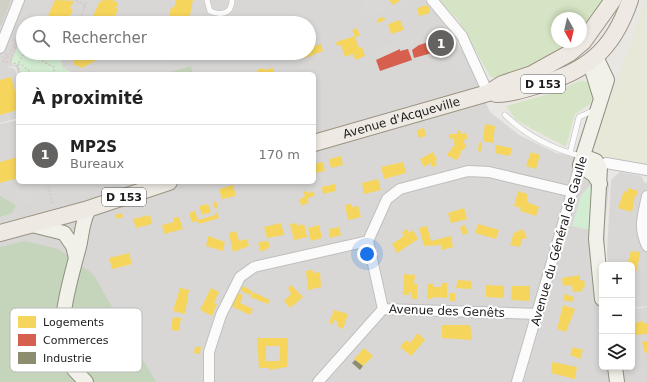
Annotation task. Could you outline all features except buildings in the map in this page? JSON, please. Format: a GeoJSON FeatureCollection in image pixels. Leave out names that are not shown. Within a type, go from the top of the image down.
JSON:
{"type":"FeatureCollection","features":[{"type":"Feature","properties":{"kind":"main road","name":"D 153"},"geometry":{"type":"LineString","coordinates":[[488,93],[505,94],[560,80],[576,72],[592,60],[606,46],[624,18],[630,0]]}},
{"type":"Feature","properties":{"kind":"main road","name":"D 153"},"geometry":{"type":"LineString","coordinates":[[488,93],[502,84],[532,74],[574,50],[583,42],[612,1]]}},
{"type":"Feature","properties":{"kind":"main road","name":"D 153"},"geometry":{"type":"LineString","coordinates":[[592,60],[590,44],[610,17],[612,1]]}},
{"type":"Feature","properties":{"kind":"main road"},"geometry":{"type":"LineString","coordinates":[[574,50],[592,60]]}},
{"type":"Feature","properties":{"kind":"main road","name":"Avenue d'Acqueville"},"geometry":{"type":"LineString","coordinates":[[316,142],[488,93]]}},
{"type":"Feature","properties":{"kind":"main road","name":"D 153"},"geometry":{"type":"LineString","coordinates":[[0,223],[59,209],[125,190],[158,184]]}},
{"type":"Feature","properties":{"kind":"main road","name":"D 153"},"geometry":{"type":"LineString","coordinates":[[0,233],[32,225],[59,209],[89,209],[161,184]]}},
{"type":"Feature","properties":{"kind":"street"},"geometry":{"type":"LineString","coordinates":[[0,48],[19,0]]}},
{"type":"Feature","properties":{"kind":"street"},"geometry":{"type":"LineString","coordinates":[[432,0],[462,36],[488,93]]}},
{"type":"Feature","properties":{"kind":"street","name":"Avenue du Général de Gaulle"},"geometry":{"type":"LineString","coordinates":[[518,382],[560,232],[583,165],[599,104],[592,60]]}},
{"type":"Feature","properties":{"kind":"street"},"geometry":{"type":"LineString","coordinates":[[583,165],[606,163],[647,170]]}},
{"type":"Feature","properties":{"kind":"street"},"geometry":{"type":"LineString","coordinates":[[583,165],[600,184],[596,239],[602,298]]}},
{"type":"Feature","properties":{"kind":"street"},"geometry":{"type":"LineString","coordinates":[[382,309],[368,241],[386,199],[400,189],[468,171],[489,172],[573,192]]}},
{"type":"Feature","properties":{"kind":"street"},"geometry":{"type":"LineString","coordinates":[[647,196],[642,218],[642,234],[647,246]]}},
{"type":"Feature","properties":{"kind":"street"},"geometry":{"type":"LineString","coordinates":[[59,209],[64,220],[64,233],[73,246],[76,258]]}},
{"type":"Feature","properties":{"kind":"street"},"geometry":{"type":"LineString","coordinates":[[59,209],[74,222],[81,237]]}},
{"type":"Feature","properties":{"kind":"street"},"geometry":{"type":"LineString","coordinates":[[66,308],[84,219],[89,209]]}},
{"type":"Feature","properties":{"kind":"street"},"geometry":{"type":"LineString","coordinates":[[32,225],[64,233]]}},
{"type":"Feature","properties":{"kind":"street"},"geometry":{"type":"LineString","coordinates":[[209,382],[209,352],[220,315],[240,277],[254,267],[368,241]]}},
{"type":"Feature","properties":{"kind":"street","name":"Avenue des Genêts"},"geometry":{"type":"LineString","coordinates":[[318,382],[382,309],[538,314]]}},
{"type":"Feature","properties":{"kind":"street"},"geometry":{"type":"LineString","coordinates":[[615,370],[617,382]]}},
{"type":"Feature","properties":{"kind":"street"},"geometry":{"type":"LineString","coordinates":[[77,372],[86,382]]}},
{"type":"Feature","properties":{"kind":"lane"},"geometry":{"type":"LineString","coordinates":[[207,0],[210,11],[217,15],[224,14],[229,9],[232,0]]}},
{"type":"Feature","properties":{"kind":"lane"},"geometry":{"type":"LineString","coordinates":[[506,115],[519,128],[550,144],[583,165]]}},
{"type":"Feature","properties":{"kind":"path"},"geometry":{"type":"LineString","coordinates":[[76,0],[86,6]]}},
{"type":"Feature","properties":{"kind":"path"},"geometry":{"type":"LineString","coordinates":[[82,16],[86,3]]}},
{"type":"Feature","properties":{"kind":"path"},"geometry":{"type":"LineString","coordinates":[[16,40],[6,58],[8,59],[16,42]]}},
{"type":"Feature","properties":{"kind":"path"},"geometry":{"type":"LineString","coordinates":[[10,62],[16,46]]}},
{"type":"Feature","properties":{"kind":"path"},"geometry":{"type":"LineString","coordinates":[[431,54],[433,58],[452,53]]}},
{"type":"Feature","properties":{"kind":"path"},"geometry":{"type":"LineString","coordinates":[[19,72],[17,66],[20,60]]}},
{"type":"Feature","properties":{"kind":"path"},"geometry":{"type":"LineString","coordinates":[[42,60],[54,67],[54,72]]}},
{"type":"Feature","properties":{"kind":"path"},"geometry":{"type":"LineString","coordinates":[[2,61],[19,63],[31,72]]}},
{"type":"Feature","properties":{"kind":"path"},"geometry":{"type":"LineString","coordinates":[[48,184],[59,209]]}},
{"type":"Feature","properties":{"kind":"shaded area"},"geometry":{"type":"Polygon","coordinates":[[[0,0],[11,0],[1,26],[0,25],[0,0]]]}},
{"type":"Feature","properties":{"kind":"shaded area"},"geometry":{"type":"Polygon","coordinates":[[[11,0],[425,0],[438,15],[463,52],[490,112],[519,135],[556,153],[577,157],[605,171],[609,185],[605,225],[605,262],[599,262],[599,370],[635,370],[635,309],[647,307],[647,382],[67,382],[61,372],[142,372],[142,308],[22,308],[0,273],[0,124],[16,120],[16,184],[316,184],[316,72],[17,72],[16,67],[5,66],[0,59],[0,28],[11,0]]]}},
{"type":"Feature","properties":{"kind":"shaded area"},"geometry":{"type":"Polygon","coordinates":[[[27,0],[51,0],[45,16],[21,16],[27,0]]]}},
{"type":"Feature","properties":{"kind":"shaded area"},"geometry":{"type":"Polygon","coordinates":[[[77,0],[98,0],[95,9],[77,0]]]}},
{"type":"Feature","properties":{"kind":"shaded area"},"geometry":{"type":"Polygon","coordinates":[[[365,0],[382,0],[387,7],[393,7],[403,0],[422,1],[365,17],[361,9],[365,0]]]}},
{"type":"Feature","properties":{"kind":"shaded area"},"geometry":{"type":"Polygon","coordinates":[[[413,36],[415,42],[407,47],[377,58],[373,49],[413,36]]]}},
{"type":"Feature","properties":{"kind":"shaded area"},"geometry":{"type":"Polygon","coordinates":[[[456,46],[462,56],[468,72],[458,69],[446,50],[456,46]]]}},
{"type":"Feature","properties":{"kind":"shaded area"},"geometry":{"type":"Polygon","coordinates":[[[0,60],[5,66],[15,69],[16,72],[16,119],[0,123],[0,60]]]}},
{"type":"Feature","properties":{"kind":"shaded area"},"geometry":{"type":"Polygon","coordinates":[[[158,60],[173,60],[159,63],[158,60]]]}},
{"type":"Feature","properties":{"kind":"shaded area"},"geometry":{"type":"Polygon","coordinates":[[[620,172],[641,176],[645,183],[647,183],[647,306],[635,308],[635,262],[608,262],[607,251],[611,180],[620,172]]]}},
{"type":"Feature","properties":{"kind":"shaded area"},"geometry":{"type":"Polygon","coordinates":[[[16,180],[16,184],[43,184],[45,193],[39,194],[37,188],[31,190],[34,201],[19,206],[12,181],[16,180]]]}},
{"type":"Feature","properties":{"kind":"green space"},"geometry":{"type":"Polygon","coordinates":[[[439,0],[607,0],[587,25],[587,12],[551,12],[551,48],[564,48],[544,64],[498,80],[490,76],[459,21],[439,0]]]}},
{"type":"Feature","properties":{"kind":"green space"},"geometry":{"type":"Polygon","coordinates":[[[646,0],[647,163],[595,156],[597,137],[646,0]]]}},
{"type":"Feature","properties":{"kind":"green space"},"geometry":{"type":"Polygon","coordinates":[[[16,51],[16,60],[61,60],[63,68],[72,72],[20,72],[19,66],[10,64],[16,51]]]}},
{"type":"Feature","properties":{"kind":"green space"},"geometry":{"type":"Polygon","coordinates":[[[191,66],[192,72],[172,72],[191,66]]]}},
{"type":"Feature","properties":{"kind":"green space"},"geometry":{"type":"Polygon","coordinates":[[[580,81],[589,82],[594,95],[590,104],[575,114],[566,147],[516,120],[506,106],[552,93],[580,81]]]}},
{"type":"Feature","properties":{"kind":"green space"},"geometry":{"type":"Polygon","coordinates":[[[589,186],[593,191],[590,230],[572,226],[581,196],[589,186]]]}},
{"type":"Feature","properties":{"kind":"green space"},"geometry":{"type":"Polygon","coordinates":[[[0,196],[16,205],[12,213],[0,217],[0,196]]]}},
{"type":"Feature","properties":{"kind":"green space"},"geometry":{"type":"Polygon","coordinates":[[[25,241],[58,249],[93,274],[113,308],[10,308],[10,372],[142,372],[142,358],[156,382],[0,382],[0,247],[25,241]]]}},
{"type":"Feature","properties":{"kind":"place","name":"MP2S"},"geometry":{"type":"Point","coordinates":[441,43]}}]}
